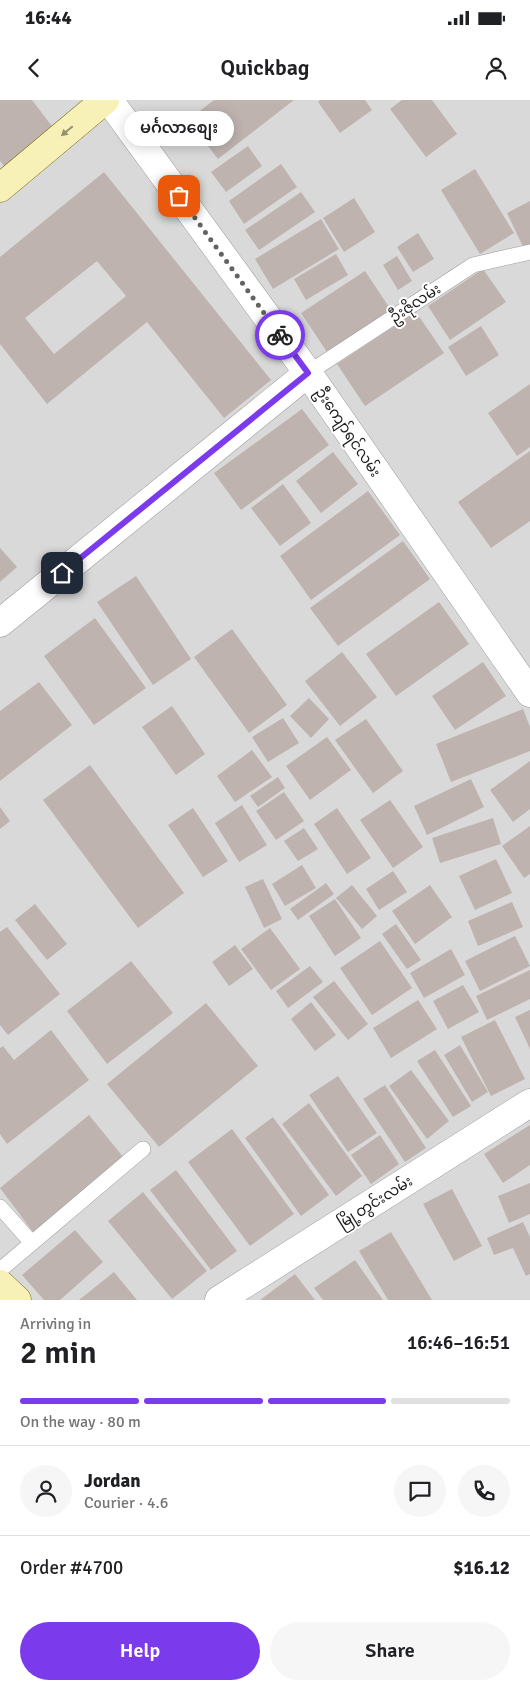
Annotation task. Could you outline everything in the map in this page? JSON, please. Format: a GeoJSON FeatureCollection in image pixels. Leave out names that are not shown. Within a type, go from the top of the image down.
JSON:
{"type":"FeatureCollection","features":[{"type":"Feature","properties":{"kind":"main road"},"geometry":{"type":"LineString","coordinates":[[0,188],[95,103]]}},
{"type":"Feature","properties":{"kind":"main road"},"geometry":{"type":"LineString","coordinates":[[0,1284],[17,1300]]}},
{"type":"Feature","properties":{"kind":"street","name":"ဦးကျော်ရင်လမ်း"},"geometry":{"type":"LineString","coordinates":[[95,103],[308,373],[527,682]]}},
{"type":"Feature","properties":{"kind":"street"},"geometry":{"type":"LineString","coordinates":[[0,623],[308,373]]}},
{"type":"Feature","properties":{"kind":"street","name":"မြို့တွင်းလမ်း"},"geometry":{"type":"LineString","coordinates":[[219,1300],[530,1103]]}},
{"type":"Feature","properties":{"kind":"lane","name":"ဦးဇိုလမ်း"},"geometry":{"type":"LineString","coordinates":[[308,373],[473,265],[530,252]]}},
{"type":"Feature","properties":{"kind":"lane"},"geometry":{"type":"LineString","coordinates":[[0,1270],[30,1242],[143,1149]]}},
{"type":"Feature","properties":{"kind":"lane"},"geometry":{"type":"LineString","coordinates":[[0,1207],[30,1242]]}},
{"type":"Feature","properties":{"kind":"shaded area"},"geometry":{"type":"Polygon","coordinates":[[[0,100],[530,100],[530,1300],[0,1300],[0,100]]]}},
{"type":"Feature","properties":{"kind":"building"},"geometry":{"type":"Polygon","coordinates":[[[0,100],[32,100],[64,142],[15,180],[0,161],[0,100]]]}},
{"type":"Feature","properties":{"kind":"building"},"geometry":{"type":"Polygon","coordinates":[[[214,100],[294,100],[218,159],[188,120],[214,100]]]}},
{"type":"Feature","properties":{"kind":"building"},"geometry":{"type":"Polygon","coordinates":[[[320,100],[365,100],[372,110],[340,133],[318,102],[320,100]]]}},
{"type":"Feature","properties":{"kind":"building"},"geometry":{"type":"Polygon","coordinates":[[[402,100],[432,100],[457,134],[426,157],[390,109],[402,100]]]}},
{"type":"Feature","properties":{"kind":"building"},"geometry":{"type":"Polygon","coordinates":[[[248,146],[262,166],[226,192],[211,172],[248,146]]]}},
{"type":"Feature","properties":{"kind":"building"},"geometry":{"type":"Polygon","coordinates":[[[281,164],[297,187],[244,224],[229,201],[281,164]]]}},
{"type":"Feature","properties":{"kind":"building"},"geometry":{"type":"Polygon","coordinates":[[[475,169],[514,233],[480,254],[441,190],[475,169]]]}},
{"type":"Feature","properties":{"kind":"building"},"geometry":{"type":"Polygon","coordinates":[[[104,172],[271,380],[224,418],[147,322],[47,404],[0,344],[0,257],[104,172]],[[97,261],[25,318],[54,354],[126,296],[97,261]]]}},
{"type":"Feature","properties":{"kind":"building"},"geometry":{"type":"Polygon","coordinates":[[[301,192],[315,212],[259,250],[245,230],[301,192]]]}},
{"type":"Feature","properties":{"kind":"building"},"geometry":{"type":"Polygon","coordinates":[[[354,198],[375,232],[344,252],[323,218],[354,198]]]}},
{"type":"Feature","properties":{"kind":"building"},"geometry":{"type":"Polygon","coordinates":[[[530,201],[530,251],[526,253],[507,213],[530,201]]]}},
{"type":"Feature","properties":{"kind":"building"},"geometry":{"type":"Polygon","coordinates":[[[321,219],[339,249],[273,289],[255,259],[321,219]]]}},
{"type":"Feature","properties":{"kind":"building"},"geometry":{"type":"Polygon","coordinates":[[[418,233],[434,259],[413,272],[397,247],[418,233]]]}},
{"type":"Feature","properties":{"kind":"building"},"geometry":{"type":"Polygon","coordinates":[[[336,254],[348,275],[306,300],[294,279],[336,254]]]}},
{"type":"Feature","properties":{"kind":"building"},"geometry":{"type":"Polygon","coordinates":[[[397,256],[412,281],[398,290],[383,265],[397,256]]]}},
{"type":"Feature","properties":{"kind":"building"},"geometry":{"type":"Polygon","coordinates":[[[483,269],[506,302],[450,340],[428,306],[483,269]]]}},
{"type":"Feature","properties":{"kind":"building"},"geometry":{"type":"Polygon","coordinates":[[[365,271],[391,310],[327,352],[301,313],[365,271]]]}},
{"type":"Feature","properties":{"kind":"building"},"geometry":{"type":"Polygon","coordinates":[[[416,312],[444,353],[365,406],[337,364],[416,312]]]}},
{"type":"Feature","properties":{"kind":"building"},"geometry":{"type":"Polygon","coordinates":[[[481,326],[499,355],[466,376],[448,347],[481,326]]]}},
{"type":"Feature","properties":{"kind":"building"},"geometry":{"type":"Polygon","coordinates":[[[530,384],[530,447],[517,456],[488,413],[530,384]]]}},
{"type":"Feature","properties":{"kind":"building"},"geometry":{"type":"Polygon","coordinates":[[[302,409],[329,445],[241,510],[214,473],[302,409]]]}},
{"type":"Feature","properties":{"kind":"building"},"geometry":{"type":"Polygon","coordinates":[[[530,451],[530,521],[491,548],[458,502],[530,451]]]}},
{"type":"Feature","properties":{"kind":"building"},"geometry":{"type":"Polygon","coordinates":[[[333,452],[358,484],[321,513],[296,481],[333,452]]]}},
{"type":"Feature","properties":{"kind":"building"},"geometry":{"type":"Polygon","coordinates":[[[283,484],[311,523],[280,546],[251,508],[283,484]]]}},
{"type":"Feature","properties":{"kind":"building"},"geometry":{"type":"Polygon","coordinates":[[[368,491],[400,535],[311,600],[280,556],[368,491]]]}},
{"type":"Feature","properties":{"kind":"building"},"geometry":{"type":"Polygon","coordinates":[[[403,541],[430,579],[338,646],[310,608],[403,541]]]}},
{"type":"Feature","properties":{"kind":"building"},"geometry":{"type":"Polygon","coordinates":[[[0,548],[17,567],[0,582],[0,548]]]}},
{"type":"Feature","properties":{"kind":"building"},"geometry":{"type":"Polygon","coordinates":[[[136,576],[191,659],[153,685],[97,602],[136,576]]]}},
{"type":"Feature","properties":{"kind":"building"},"geometry":{"type":"Polygon","coordinates":[[[439,602],[469,644],[396,696],[366,654],[439,602]]]}},
{"type":"Feature","properties":{"kind":"building"},"geometry":{"type":"Polygon","coordinates":[[[95,618],[146,688],[94,725],[44,656],[95,618]]]}},
{"type":"Feature","properties":{"kind":"building"},"geometry":{"type":"Polygon","coordinates":[[[232,629],[287,705],[249,733],[194,657],[232,629]]]}},
{"type":"Feature","properties":{"kind":"building"},"geometry":{"type":"Polygon","coordinates":[[[342,652],[377,697],[340,726],[305,681],[342,652]]]}},
{"type":"Feature","properties":{"kind":"building"},"geometry":{"type":"Polygon","coordinates":[[[483,662],[506,696],[455,730],[432,696],[483,662]]]}},
{"type":"Feature","properties":{"kind":"building"},"geometry":{"type":"Polygon","coordinates":[[[39,682],[72,725],[0,781],[0,711],[39,682]]]}},
{"type":"Feature","properties":{"kind":"building"},"geometry":{"type":"Polygon","coordinates":[[[309,698],[329,719],[311,738],[290,716],[309,698]]]}},
{"type":"Feature","properties":{"kind":"building"},"geometry":{"type":"Polygon","coordinates":[[[172,706],[205,754],[176,775],[142,727],[172,706]]]}},
{"type":"Feature","properties":{"kind":"building"},"geometry":{"type":"Polygon","coordinates":[[[523,709],[530,727],[530,751],[451,782],[436,744],[523,709]]]}},
{"type":"Feature","properties":{"kind":"building"},"geometry":{"type":"Polygon","coordinates":[[[283,718],[299,743],[268,762],[252,737],[283,718]]]}},
{"type":"Feature","properties":{"kind":"building"},"geometry":{"type":"Polygon","coordinates":[[[366,719],[403,771],[373,793],[335,740],[366,719]]]}},
{"type":"Feature","properties":{"kind":"building"},"geometry":{"type":"Polygon","coordinates":[[[327,737],[351,770],[310,800],[286,766],[327,737]]]}},
{"type":"Feature","properties":{"kind":"building"},"geometry":{"type":"Polygon","coordinates":[[[252,750],[272,777],[235,802],[217,776],[252,750]]]}},
{"type":"Feature","properties":{"kind":"building"},"geometry":{"type":"Polygon","coordinates":[[[530,761],[530,809],[513,822],[490,790],[530,761]]]}},
{"type":"Feature","properties":{"kind":"building"},"geometry":{"type":"Polygon","coordinates":[[[90,765],[184,893],[138,928],[43,800],[90,765]]]}},
{"type":"Feature","properties":{"kind":"building"},"geometry":{"type":"Polygon","coordinates":[[[278,777],[285,788],[258,807],[250,796],[278,777]]]}},
{"type":"Feature","properties":{"kind":"building"},"geometry":{"type":"Polygon","coordinates":[[[471,779],[484,807],[427,835],[414,806],[471,779]]]}},
{"type":"Feature","properties":{"kind":"building"},"geometry":{"type":"Polygon","coordinates":[[[284,792],[304,821],[276,840],[256,811],[284,792]]]}},
{"type":"Feature","properties":{"kind":"building"},"geometry":{"type":"Polygon","coordinates":[[[390,800],[423,847],[393,868],[360,820],[390,800]]]}},
{"type":"Feature","properties":{"kind":"building"},"geometry":{"type":"Polygon","coordinates":[[[242,805],[267,845],[239,862],[215,823],[242,805]]]}},
{"type":"Feature","properties":{"kind":"building"},"geometry":{"type":"Polygon","coordinates":[[[0,807],[10,821],[0,829],[0,807]]]}},
{"type":"Feature","properties":{"kind":"building"},"geometry":{"type":"Polygon","coordinates":[[[193,808],[228,861],[203,877],[168,825],[193,808]]]}},
{"type":"Feature","properties":{"kind":"building"},"geometry":{"type":"Polygon","coordinates":[[[337,808],[371,858],[347,874],[314,824],[337,808]]]}},
{"type":"Feature","properties":{"kind":"building"},"geometry":{"type":"Polygon","coordinates":[[[493,818],[501,844],[440,863],[432,838],[493,818]]]}},
{"type":"Feature","properties":{"kind":"building"},"geometry":{"type":"Polygon","coordinates":[[[530,826],[530,874],[524,878],[502,846],[530,826]]]}},
{"type":"Feature","properties":{"kind":"building"},"geometry":{"type":"Polygon","coordinates":[[[304,828],[318,849],[298,861],[284,841],[304,828]]]}},
{"type":"Feature","properties":{"kind":"building"},"geometry":{"type":"Polygon","coordinates":[[[496,859],[512,893],[475,910],[459,876],[496,859]]]}},
{"type":"Feature","properties":{"kind":"building"},"geometry":{"type":"Polygon","coordinates":[[[302,865],[316,888],[285,906],[272,884],[302,865]]]}},
{"type":"Feature","properties":{"kind":"building"},"geometry":{"type":"Polygon","coordinates":[[[393,871],[407,892],[379,910],[366,889],[393,871]]]}},
{"type":"Feature","properties":{"kind":"building"},"geometry":{"type":"Polygon","coordinates":[[[263,879],[282,919],[264,928],[245,887],[263,879]]]}},
{"type":"Feature","properties":{"kind":"building"},"geometry":{"type":"Polygon","coordinates":[[[326,883],[334,894],[298,920],[290,909],[326,883]]]}},
{"type":"Feature","properties":{"kind":"building"},"geometry":{"type":"Polygon","coordinates":[[[352,885],[377,916],[362,929],[336,898],[352,885]]]}},
{"type":"Feature","properties":{"kind":"building"},"geometry":{"type":"Polygon","coordinates":[[[430,885],[452,917],[415,944],[392,911],[430,885]]]}},
{"type":"Feature","properties":{"kind":"building"},"geometry":{"type":"Polygon","coordinates":[[[335,899],[361,938],[335,956],[309,916],[335,899]]]}},
{"type":"Feature","properties":{"kind":"building"},"geometry":{"type":"Polygon","coordinates":[[[512,902],[523,927],[478,946],[468,921],[512,902]]]}},
{"type":"Feature","properties":{"kind":"building"},"geometry":{"type":"Polygon","coordinates":[[[35,904],[67,944],[47,960],[15,920],[35,904]]]}},
{"type":"Feature","properties":{"kind":"building"},"geometry":{"type":"Polygon","coordinates":[[[396,924],[421,960],[407,969],[382,934],[396,924]]]}},
{"type":"Feature","properties":{"kind":"building"},"geometry":{"type":"Polygon","coordinates":[[[7,927],[60,994],[8,1035],[0,1025],[0,932],[7,927]]]}},
{"type":"Feature","properties":{"kind":"building"},"geometry":{"type":"Polygon","coordinates":[[[270,928],[300,969],[271,990],[241,949],[270,928]]]}},
{"type":"Feature","properties":{"kind":"building"},"geometry":{"type":"Polygon","coordinates":[[[515,936],[530,966],[480,991],[465,961],[515,936]]]}},
{"type":"Feature","properties":{"kind":"building"},"geometry":{"type":"Polygon","coordinates":[[[380,941],[412,988],[372,1015],[340,968],[380,941]]]}},
{"type":"Feature","properties":{"kind":"building"},"geometry":{"type":"Polygon","coordinates":[[[235,945],[253,969],[229,986],[212,962],[235,945]]]}},
{"type":"Feature","properties":{"kind":"building"},"geometry":{"type":"Polygon","coordinates":[[[451,949],[465,975],[424,998],[410,973],[451,949]]]}},
{"type":"Feature","properties":{"kind":"building"},"geometry":{"type":"Polygon","coordinates":[[[131,961],[173,1013],[107,1064],[67,1011],[131,961]]]}},
{"type":"Feature","properties":{"kind":"building"},"geometry":{"type":"Polygon","coordinates":[[[310,966],[323,982],[288,1008],[276,991],[310,966]]]}},
{"type":"Feature","properties":{"kind":"building"},"geometry":{"type":"Polygon","coordinates":[[[530,970],[530,999],[487,1020],[476,996],[530,970]]]}},
{"type":"Feature","properties":{"kind":"building"},"geometry":{"type":"Polygon","coordinates":[[[334,981],[368,1024],[348,1040],[313,997],[334,981]]]}},
{"type":"Feature","properties":{"kind":"building"},"geometry":{"type":"Polygon","coordinates":[[[463,985],[479,1012],[448,1029],[433,1001],[463,985]]]}},
{"type":"Feature","properties":{"kind":"building"},"geometry":{"type":"Polygon","coordinates":[[[418,1000],[437,1029],[391,1058],[373,1028],[418,1000]]]}},
{"type":"Feature","properties":{"kind":"building"},"geometry":{"type":"Polygon","coordinates":[[[311,1002],[336,1035],[315,1051],[291,1019],[311,1002]]]}},
{"type":"Feature","properties":{"kind":"building"},"geometry":{"type":"Polygon","coordinates":[[[206,1003],[258,1066],[159,1147],[107,1084],[206,1003]]]}},
{"type":"Feature","properties":{"kind":"building"},"geometry":{"type":"Polygon","coordinates":[[[530,1010],[530,1049],[515,1017],[530,1010]]]}},
{"type":"Feature","properties":{"kind":"building"},"geometry":{"type":"Polygon","coordinates":[[[495,1020],[525,1079],[491,1096],[461,1037],[495,1020]]]}},
{"type":"Feature","properties":{"kind":"building"},"geometry":{"type":"Polygon","coordinates":[[[51,1030],[89,1080],[7,1144],[0,1134],[0,1048],[3,1046],[14,1060],[51,1030]]]}},
{"type":"Feature","properties":{"kind":"building"},"geometry":{"type":"Polygon","coordinates":[[[460,1045],[488,1092],[472,1102],[444,1055],[460,1045]]]}},
{"type":"Feature","properties":{"kind":"building"},"geometry":{"type":"Polygon","coordinates":[[[435,1050],[471,1106],[453,1117],[417,1061],[435,1050]]]}},
{"type":"Feature","properties":{"kind":"building"},"geometry":{"type":"Polygon","coordinates":[[[411,1070],[449,1121],[427,1139],[389,1086],[411,1070]]]}},
{"type":"Feature","properties":{"kind":"building"},"geometry":{"type":"Polygon","coordinates":[[[338,1076],[377,1133],[348,1152],[309,1095],[338,1076]]]}},
{"type":"Feature","properties":{"kind":"building"},"geometry":{"type":"Polygon","coordinates":[[[385,1085],[426,1148],[405,1162],[363,1099],[385,1085]]]}},
{"type":"Feature","properties":{"kind":"building"},"geometry":{"type":"Polygon","coordinates":[[[309,1103],[362,1176],[336,1196],[282,1124],[309,1103]]]}},
{"type":"Feature","properties":{"kind":"building"},"geometry":{"type":"Polygon","coordinates":[[[89,1115],[124,1158],[33,1232],[0,1188],[89,1115]]]}},
{"type":"Feature","properties":{"kind":"building"},"geometry":{"type":"Polygon","coordinates":[[[273,1117],[329,1195],[301,1216],[245,1138],[273,1117]]]}},
{"type":"Feature","properties":{"kind":"building"},"geometry":{"type":"Polygon","coordinates":[[[530,1125],[530,1165],[503,1183],[484,1154],[530,1125]]]}},
{"type":"Feature","properties":{"kind":"building"},"geometry":{"type":"Polygon","coordinates":[[[232,1129],[294,1214],[250,1246],[188,1162],[232,1129]]]}},
{"type":"Feature","properties":{"kind":"building"},"geometry":{"type":"Polygon","coordinates":[[[380,1135],[399,1164],[371,1184],[351,1155],[380,1135]]]}},
{"type":"Feature","properties":{"kind":"building"},"geometry":{"type":"Polygon","coordinates":[[[176,1170],[237,1251],[211,1270],[150,1190],[176,1170]]]}},
{"type":"Feature","properties":{"kind":"building"},"geometry":{"type":"Polygon","coordinates":[[[530,1183],[530,1214],[509,1223],[498,1196],[530,1183]]]}},
{"type":"Feature","properties":{"kind":"building"},"geometry":{"type":"Polygon","coordinates":[[[452,1189],[482,1246],[454,1261],[423,1204],[452,1189]]]}},
{"type":"Feature","properties":{"kind":"building"},"geometry":{"type":"Polygon","coordinates":[[[143,1192],[207,1271],[172,1299],[108,1221],[143,1192]]]}},
{"type":"Feature","properties":{"kind":"building"},"geometry":{"type":"Polygon","coordinates":[[[523,1222],[530,1237],[530,1274],[526,1276],[513,1248],[494,1255],[487,1238],[523,1222]]]}},
{"type":"Feature","properties":{"kind":"building"},"geometry":{"type":"Polygon","coordinates":[[[75,1230],[103,1262],[60,1300],[44,1300],[22,1275],[75,1230]]]}},
{"type":"Feature","properties":{"kind":"building"},"geometry":{"type":"Polygon","coordinates":[[[391,1232],[432,1300],[388,1300],[359,1251],[391,1232]]]}},
{"type":"Feature","properties":{"kind":"building"},"geometry":{"type":"Polygon","coordinates":[[[355,1260],[383,1300],[323,1300],[314,1288],[355,1260]]]}},
{"type":"Feature","properties":{"kind":"building"},"geometry":{"type":"Polygon","coordinates":[[[114,1272],[137,1300],[79,1300],[114,1272]]]}},
{"type":"Feature","properties":{"kind":"building"},"geometry":{"type":"Polygon","coordinates":[[[295,1274],[315,1300],[260,1300],[295,1274]]]}},
{"type":"Feature","properties":{"kind":"way so far"},"geometry":{"type":"LineString","coordinates":[[179,196],[280,335]]}},
{"type":"Feature","properties":{"kind":"place","name":"မင်္ဂလာစျေး"},"geometry":{"type":"Point","coordinates":[179,196]}},
{"type":"Feature","properties":{"kind":"route"},"geometry":{"type":"LineString","coordinates":[[62,573],[308,373],[280,335]]}}]}
